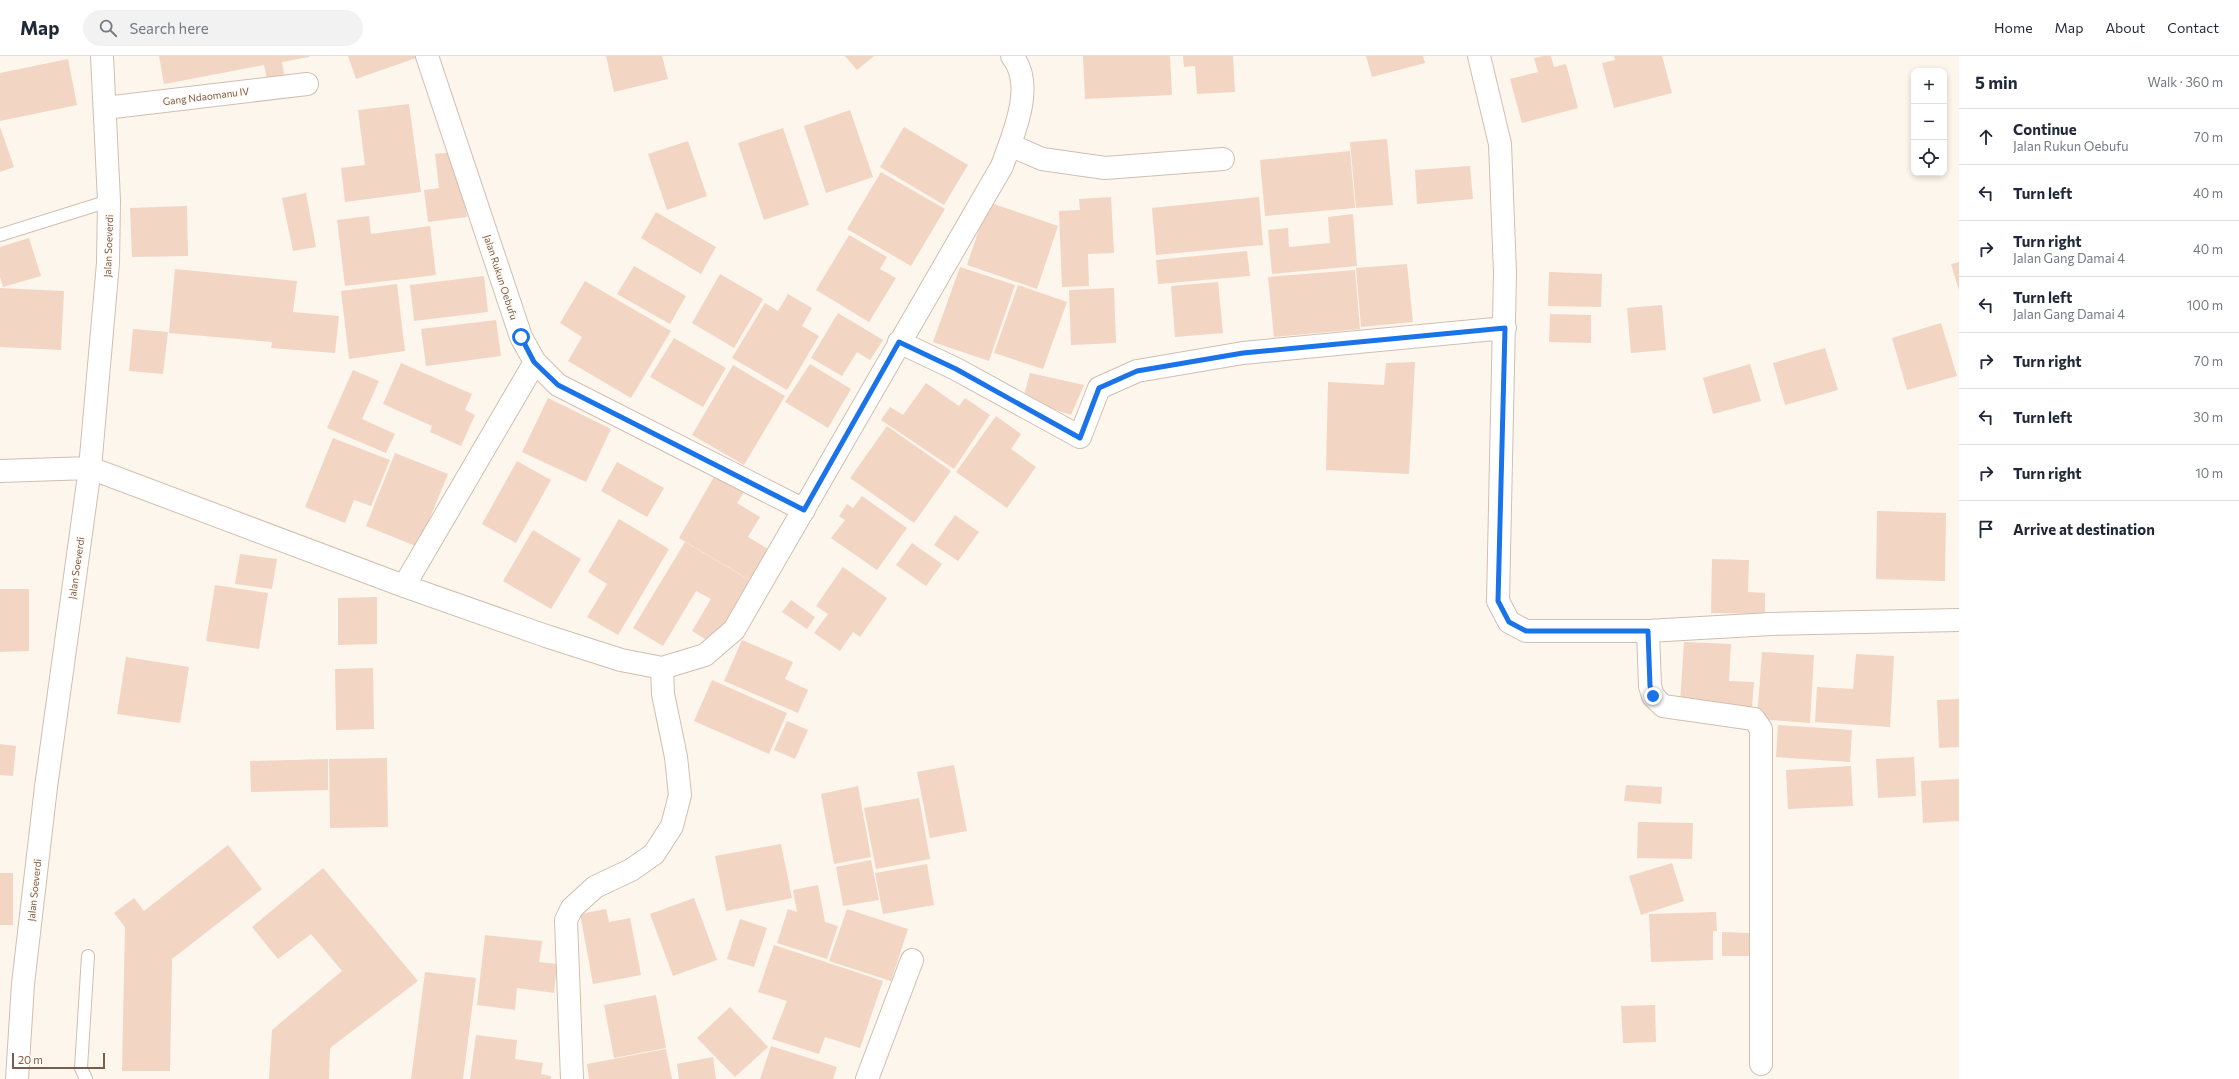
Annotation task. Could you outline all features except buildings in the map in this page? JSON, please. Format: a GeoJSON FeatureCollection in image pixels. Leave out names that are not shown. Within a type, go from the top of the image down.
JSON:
{"type":"FeatureCollection","features":[{"type":"Feature","properties":{"kind":"street","name":"Jalan Soeverdi"},"geometry":{"type":"LineString","coordinates":[[17,1079],[24,984],[46,787],[90,468],[108,263],[109,201],[102,56]]}},
{"type":"Feature","properties":{"kind":"street","name":"Jalan Rukun Oebufu"},"geometry":{"type":"LineString","coordinates":[[427,56],[521,337],[534,362],[558,385],[804,510]]}},
{"type":"Feature","properties":{"kind":"street"},"geometry":{"type":"LineString","coordinates":[[0,471],[90,468],[404,586],[546,636],[621,660],[662,668],[705,655],[734,630],[1002,166],[1023,103],[1017,62],[1012,56]]}},
{"type":"Feature","properties":{"kind":"street"},"geometry":{"type":"LineString","coordinates":[[1479,56],[1500,144],[1505,328],[1498,601],[1509,622],[1526,631],[1648,631],[1771,624],[1959,620]]}},
{"type":"Feature","properties":{"kind":"street","name":"Gang Ndaomanu IV"},"geometry":{"type":"LineString","coordinates":[[105,108],[307,84]]}},
{"type":"Feature","properties":{"kind":"street"},"geometry":{"type":"LineString","coordinates":[[1010,145],[1042,159],[1105,168],[1223,159]]}},
{"type":"Feature","properties":{"kind":"street"},"geometry":{"type":"LineString","coordinates":[[899,342],[956,369],[1080,438],[1099,388],[1137,371],[1243,353],[1505,328]]}},
{"type":"Feature","properties":{"kind":"street"},"geometry":{"type":"LineString","coordinates":[[404,586],[534,362]]}},
{"type":"Feature","properties":{"kind":"street"},"geometry":{"type":"LineString","coordinates":[[1648,631],[1650,686],[1653,696],[1663,706],[1754,719],[1760,728],[1761,1064]]}},
{"type":"Feature","properties":{"kind":"street"},"geometry":{"type":"LineString","coordinates":[[572,1079],[566,920],[572,908],[595,887],[631,870],[654,854],[672,826],[680,795],[676,757],[663,694],[662,668]]}},
{"type":"Feature","properties":{"kind":"street"},"geometry":{"type":"LineString","coordinates":[[867,1079],[912,960]]}},
{"type":"Feature","properties":{"kind":"lane"},"geometry":{"type":"LineString","coordinates":[[0,235],[109,201]]}},
{"type":"Feature","properties":{"kind":"lane"},"geometry":{"type":"LineString","coordinates":[[86,1079],[81,1068],[88,956]]}},
{"type":"Feature","properties":{"kind":"route"},"geometry":{"type":"LineString","coordinates":[[521,337],[534,362],[558,385],[804,510],[899,342],[956,369],[1080,438],[1099,388],[1137,371],[1243,353],[1505,328],[1498,601],[1509,622],[1526,631],[1648,631],[1650,686],[1653,696]]}}]}
